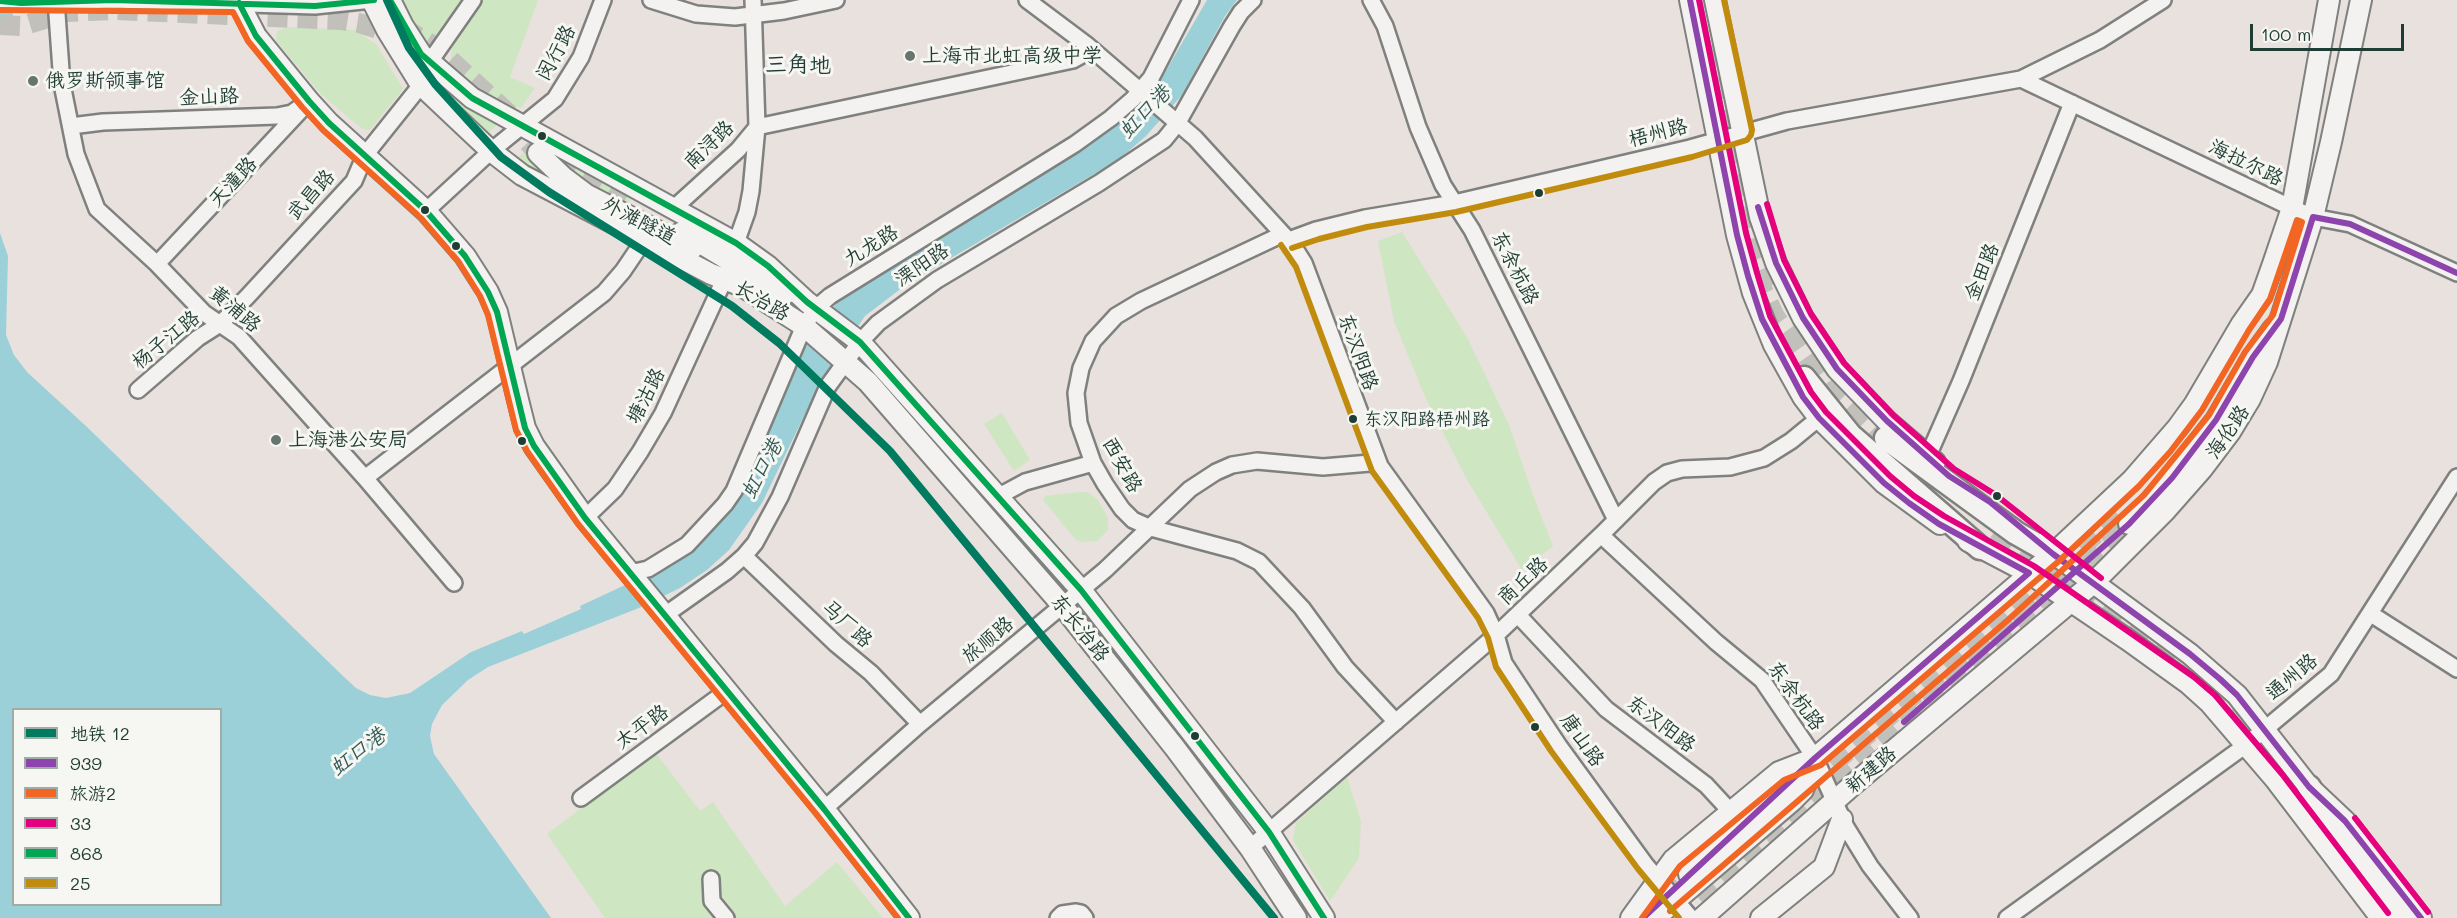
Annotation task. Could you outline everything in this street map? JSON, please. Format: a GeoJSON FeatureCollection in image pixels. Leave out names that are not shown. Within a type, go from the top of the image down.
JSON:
{"type":"FeatureCollection","features":[{"type":"Feature","properties":{"kind":"highway"},"geometry":{"type":"LineString","coordinates":[[1804,378],[1850,435],[1980,548]]}},
{"type":"Feature","properties":{"kind":"highway"},"geometry":{"type":"LineString","coordinates":[[1886,438],[2016,533],[2053,554]]}},
{"type":"Feature","properties":{"kind":"highway"},"geometry":{"type":"LineString","coordinates":[[2309,787],[2326,817],[2402,918]]}},
{"type":"Feature","properties":{"kind":"main road","name":"长治路"},"geometry":{"type":"LineString","coordinates":[[373,0],[387,30],[421,85],[491,151],[522,175],[644,240],[733,283],[809,330],[844,360]]}},
{"type":"Feature","properties":{"kind":"main road","name":"长治路"},"geometry":{"type":"LineString","coordinates":[[390,0],[407,33],[429,63],[472,99],[736,243],[768,266],[821,312]]}},
{"type":"Feature","properties":{"kind":"main road"},"geometry":{"type":"LineString","coordinates":[[1690,0],[1737,235],[1762,320],[1803,397],[1819,418],[1884,483],[1909,503],[1980,548],[2029,573],[2189,684],[2209,702],[2275,779],[2381,918]]}},
{"type":"Feature","properties":{"kind":"main road"},"geometry":{"type":"LineString","coordinates":[[1715,0],[1760,218],[1776,263],[1803,318],[1837,369],[1887,421],[1949,476],[1990,502],[2053,554],[2220,679],[2238,695],[2309,787],[2345,821],[2421,918]]}},
{"type":"Feature","properties":{"kind":"main road"},"geometry":{"type":"LineString","coordinates":[[2281,320],[2253,357],[2216,420],[2172,478],[2123,518],[2205,408],[2239,354],[2262,296],[2292,208],[2329,0]]}},
{"type":"Feature","properties":{"kind":"main road","name":"海伦路"},"geometry":{"type":"LineString","coordinates":[[2070,603],[2165,511],[2202,469],[2230,432],[2250,399],[2268,362],[2313,217],[2334,131],[2361,0]]}},
{"type":"Feature","properties":{"kind":"main road"},"geometry":{"type":"LineString","coordinates":[[239,3],[256,36],[309,101],[426,211],[465,255],[488,292],[497,312],[525,428],[534,446],[585,518],[728,690],[909,918]]}},
{"type":"Feature","properties":{"kind":"main road","name":"外滩隧道"},"geometry":{"type":"LineString","coordinates":[[538,153],[563,177],[587,195],[691,248],[731,274],[733,283]]}},
{"type":"Feature","properties":{"kind":"main road","name":"外滩隧道"},"geometry":{"type":"LineString","coordinates":[[625,201],[723,255],[795,300],[821,312]]}},
{"type":"Feature","properties":{"kind":"main road"},"geometry":{"type":"LineString","coordinates":[[1689,874],[1815,759],[2053,554],[2132,480],[2163,447],[2194,405],[2241,325],[2262,296]]}},
{"type":"Feature","properties":{"kind":"main road","name":"东长治路"},"geometry":{"type":"LineString","coordinates":[[821,312],[857,340],[1081,590],[1269,832],[1324,918]]}},
{"type":"Feature","properties":{"kind":"main road","name":"东长治路"},"geometry":{"type":"LineString","coordinates":[[844,360],[868,382],[1062,605],[1251,848],[1296,918]]}},
{"type":"Feature","properties":{"kind":"main road","name":"新建路"},"geometry":{"type":"LineString","coordinates":[[1702,918],[1838,810],[2070,603]]}},
{"type":"Feature","properties":{"kind":"main road"},"geometry":{"type":"LineString","coordinates":[[1631,918],[1674,861],[1779,772],[1815,759]]}},
{"type":"Feature","properties":{"kind":"main road"},"geometry":{"type":"LineString","coordinates":[[1660,916],[1803,790],[1815,759]]}},
{"type":"Feature","properties":{"kind":"main road"},"geometry":{"type":"LineString","coordinates":[[1761,918],[1824,867],[1838,810]]}},
{"type":"Feature","properties":{"kind":"street","name":"长治路"},"geometry":{"type":"LineString","coordinates":[[0,1],[21,3],[56,1],[262,2],[315,6],[373,0]]}},
{"type":"Feature","properties":{"kind":"street"},"geometry":{"type":"LineString","coordinates":[[429,63],[473,0]]}},
{"type":"Feature","properties":{"kind":"street","name":"闵行路"},"geometry":{"type":"LineString","coordinates":[[426,211],[491,151],[550,104],[572,75],[603,0]]}},
{"type":"Feature","properties":{"kind":"street"},"geometry":{"type":"LineString","coordinates":[[651,0],[696,14],[735,17],[755,16],[836,0]]}},
{"type":"Feature","properties":{"kind":"street"},"geometry":{"type":"LineString","coordinates":[[736,243],[749,202],[757,127],[753,0]]}},
{"type":"Feature","properties":{"kind":"street","name":"东汉阳路"},"geometry":{"type":"LineString","coordinates":[[1027,0],[1087,45],[1196,138],[1286,237],[1304,263],[1380,466],[1486,613],[1496,635]]}},
{"type":"Feature","properties":{"kind":"street","name":"九龙路"},"geometry":{"type":"LineString","coordinates":[[646,592],[648,569],[687,545],[725,504],[809,330],[830,296],[1075,144],[1147,96],[1155,73],[1191,0]]}},
{"type":"Feature","properties":{"kind":"street","name":"溧阳路"},"geometry":{"type":"LineString","coordinates":[[646,592],[744,556],[755,543],[775,507],[819,404],[857,340],[888,314],[937,280],[1158,145],[1240,12],[1253,0]]}},
{"type":"Feature","properties":{"kind":"street","name":"东余杭路"},"geometry":{"type":"LineString","coordinates":[[1371,0],[1388,35],[1424,144],[1443,185],[1472,230],[1616,520]]}},
{"type":"Feature","properties":{"kind":"street","name":"梧州路"},"geometry":{"type":"LineString","coordinates":[[1286,237],[1365,218],[1454,203],[1690,148],[1718,138],[1787,121],[2021,79],[2100,40],[2163,0]]}},
{"type":"Feature","properties":{"kind":"street","name":"黄浦路"},"geometry":{"type":"LineString","coordinates":[[56,1],[62,84],[76,154],[97,208],[158,264],[204,313],[239,337],[365,478],[454,583]]}},
{"type":"Feature","properties":{"kind":"street","name":"南浔路"},"geometry":{"type":"LineString","coordinates":[[674,208],[738,150],[757,127],[1073,60],[1082,55],[1087,45]]}},
{"type":"Feature","properties":{"kind":"street","name":"海拉尔路"},"geometry":{"type":"LineString","coordinates":[[2021,79],[2292,208],[2313,217],[2350,224],[2457,273]]}},
{"type":"Feature","properties":{"kind":"street","name":"武昌路"},"geometry":{"type":"LineString","coordinates":[[220,324],[354,181],[365,155],[421,85]]}},
{"type":"Feature","properties":{"kind":"street","name":"金山路"},"geometry":{"type":"LineString","coordinates":[[71,126],[104,122],[277,116],[292,113],[309,101]]}},
{"type":"Feature","properties":{"kind":"street","name":"天潼路"},"geometry":{"type":"LineString","coordinates":[[158,264],[309,101]]}},
{"type":"Feature","properties":{"kind":"street","name":"金田路"},"geometry":{"type":"LineString","coordinates":[[1928,456],[1961,381],[2072,103]]}},
{"type":"Feature","properties":{"kind":"street","name":"西安路"},"geometry":{"type":"LineString","coordinates":[[1286,237],[1131,306],[1116,316],[1102,329],[1085,356],[1076,393],[1079,423],[1093,463],[1122,509],[1133,520],[1151,528],[1237,551],[1259,562],[1302,608],[1345,667],[1396,722]]}},
{"type":"Feature","properties":{"kind":"street"},"geometry":{"type":"LineString","coordinates":[[365,478],[604,293],[623,272],[644,240]]}},
{"type":"Feature","properties":{"kind":"street","name":"塘沽路"},"geometry":{"type":"LineString","coordinates":[[585,518],[615,489],[640,453],[733,283]]}},
{"type":"Feature","properties":{"kind":"street","name":"杨子江路"},"geometry":{"type":"LineString","coordinates":[[138,390],[198,338],[220,324]]}},
{"type":"Feature","properties":{"kind":"street","name":"商丘路"},"geometry":{"type":"LineString","coordinates":[[1251,848],[1518,615],[1601,536],[1647,488],[1667,474],[1691,468],[1730,467],[1764,458],[1791,441],[1819,418]]}},
{"type":"Feature","properties":{"kind":"street","name":"旅顺路"},"geometry":{"type":"LineString","coordinates":[[824,809],[920,724],[1081,590],[1195,486],[1216,472],[1232,465],[1257,461],[1323,467],[1370,464],[1380,466]]}},
{"type":"Feature","properties":{"kind":"street"},"geometry":{"type":"LineString","coordinates":[[999,496],[1025,482],[1093,463]]}},
{"type":"Feature","properties":{"kind":"street","name":"通州路"},"geometry":{"type":"LineString","coordinates":[[2007,918],[2246,745],[2331,674],[2457,477]]}},
{"type":"Feature","properties":{"kind":"street","name":"东余杭路"},"geometry":{"type":"LineString","coordinates":[[1601,536],[1716,642],[1756,673],[1815,759],[1838,810],[1870,866],[1910,918]]}},
{"type":"Feature","properties":{"kind":"street","name":"马厂路"},"geometry":{"type":"LineString","coordinates":[[744,556],[836,644],[871,673],[920,724]]}},
{"type":"Feature","properties":{"kind":"street"},"geometry":{"type":"LineString","coordinates":[[2371,614],[2457,669]]}},
{"type":"Feature","properties":{"kind":"street","name":"东汉阳路"},"geometry":{"type":"LineString","coordinates":[[1518,615],[1605,709],[1706,786],[1731,812]]}},
{"type":"Feature","properties":{"kind":"street","name":"唐山路"},"geometry":{"type":"LineString","coordinates":[[1496,635],[1501,656],[1509,672],[1559,746],[1645,864],[1655,885],[1660,916]]}},
{"type":"Feature","properties":{"kind":"street","name":"太平路"},"geometry":{"type":"LineString","coordinates":[[581,798],[728,690]]}},
{"type":"Feature","properties":{"kind":"street"},"geometry":{"type":"LineString","coordinates":[[711,879],[712,901],[726,918]]}},
{"type":"Feature","properties":{"kind":"street","name":"唐山路"},"geometry":{"type":"LineString","coordinates":[[1655,885],[1677,900],[1691,918]]}},
{"type":"Feature","properties":{"kind":"street"},"geometry":{"type":"LineString","coordinates":[[1058,918],[1062,914],[1076,912],[1081,913],[1085,918]]}},
{"type":"Feature","properties":{"kind":"green space"},"geometry":{"type":"Polygon","coordinates":[[[401,0],[465,0],[430,49],[426,49],[422,46],[401,0]]]}},
{"type":"Feature","properties":{"kind":"green space"},"geometry":{"type":"Polygon","coordinates":[[[482,0],[538,0],[510,77],[535,88],[521,108],[500,101],[456,73],[450,65],[452,48],[482,0]]]}},
{"type":"Feature","properties":{"kind":"green space"},"geometry":{"type":"Polygon","coordinates":[[[289,27],[355,30],[376,44],[403,89],[370,130],[362,129],[321,94],[276,41],[277,31],[289,27]]]}},
{"type":"Feature","properties":{"kind":"green space"},"geometry":{"type":"Polygon","coordinates":[[[416,65],[477,111],[497,120],[498,124],[487,134],[432,91],[416,65]]]}},
{"type":"Feature","properties":{"kind":"green space"},"geometry":{"type":"Polygon","coordinates":[[[536,142],[605,179],[629,196],[631,208],[575,193],[515,160],[536,142]]]}},
{"type":"Feature","properties":{"kind":"green space"},"geometry":{"type":"Polygon","coordinates":[[[1402,232],[1468,339],[1509,425],[1553,546],[1522,570],[1466,478],[1426,399],[1394,321],[1378,241],[1402,232]]]}},
{"type":"Feature","properties":{"kind":"green space"},"geometry":{"type":"Polygon","coordinates":[[[1002,413],[1030,460],[1014,471],[984,424],[1002,413]]]}},
{"type":"Feature","properties":{"kind":"green space"},"geometry":{"type":"Polygon","coordinates":[[[1087,492],[1097,499],[1108,518],[1108,530],[1097,541],[1076,540],[1043,500],[1045,496],[1087,492]]]}},
{"type":"Feature","properties":{"kind":"green space"},"geometry":{"type":"Polygon","coordinates":[[[655,752],[700,811],[713,802],[785,906],[837,862],[883,918],[605,918],[547,834],[655,752]]]}},
{"type":"Feature","properties":{"kind":"green space"},"geometry":{"type":"Polygon","coordinates":[[[1347,777],[1361,821],[1359,858],[1330,901],[1293,840],[1296,823],[1347,777]]]}},
{"type":"Feature","properties":{"kind":"water"},"geometry":{"type":"Polygon","coordinates":[[[0,0],[15,0],[10,33],[0,31],[0,0]]]}},
{"type":"Feature","properties":{"kind":"water","name":"虹口港"},"geometry":{"type":"Polygon","coordinates":[[[1207,0],[1237,0],[1225,16],[1182,95],[1146,136],[1118,160],[907,284],[865,316],[821,381],[762,503],[729,550],[707,570],[680,588],[639,608],[488,667],[468,680],[442,705],[432,724],[430,736],[434,754],[551,918],[0,918],[0,233],[8,256],[6,335],[14,355],[27,372],[87,427],[356,688],[370,695],[386,698],[410,693],[471,652],[522,631],[524,634],[581,609],[580,606],[653,572],[694,547],[720,523],[731,508],[761,446],[800,355],[838,301],[1087,146],[1115,124],[1164,74],[1207,0]]]}},
{"type":"Feature","properties":{"kind":"tunnel"},"geometry":{"type":"LineString","coordinates":[[0,25],[22,26],[67,12],[115,10],[341,20],[359,23],[400,36]]}},
{"type":"Feature","properties":{"kind":"tunnel"},"geometry":{"type":"LineString","coordinates":[[401,27],[436,47],[510,115]]}},
{"type":"Feature","properties":{"kind":"tunnel"},"geometry":{"type":"LineString","coordinates":[[1717,44],[1738,191],[1751,250],[1768,287]]}},
{"type":"Feature","properties":{"kind":"tunnel"},"geometry":{"type":"LineString","coordinates":[[508,120],[538,153]]}},
{"type":"Feature","properties":{"kind":"tunnel"},"geometry":{"type":"LineString","coordinates":[[536,139],[569,167],[625,200]]}},
{"type":"Feature","properties":{"kind":"tunnel"},"geometry":{"type":"LineString","coordinates":[[1754,274],[1774,317],[1825,388],[1881,445],[1899,459]]}},
{"type":"Feature","properties":{"kind":"tunnel"},"geometry":{"type":"LineString","coordinates":[[1809,784],[2013,611],[2118,513]]}},
{"type":"Feature","properties":{"kind":"tunnel"},"geometry":{"type":"LineString","coordinates":[[1676,918],[2014,627],[2129,524]]}},
{"type":"Feature","properties":{"kind":"tunnel"},"geometry":{"type":"LineString","coordinates":[[1996,530],[2121,625],[2212,686],[2271,754]]}},
{"type":"Feature","properties":{"kind":"tunnel"},"geometry":{"type":"LineString","coordinates":[[1643,918],[1689,874]]}},
{"type":"Feature","properties":{"kind":"metro line","name":"12"},"geometry":{"type":"LineString","coordinates":[[387,0],[409,48],[435,84],[501,157],[549,192],[732,306],[779,343],[890,451],[1274,918]]}},
{"type":"Feature","properties":{"kind":"transit line","name":"868"},"geometry":{"type":"LineString","coordinates":[[0,1],[21,3],[113,0],[315,6],[374,0]]}},
{"type":"Feature","properties":{"kind":"transit line","name":"868"},"geometry":{"type":"LineString","coordinates":[[390,0],[421,54],[472,98],[736,243],[768,266],[807,302],[860,342],[1081,590],[1269,832],[1324,918]]}},
{"type":"Feature","properties":{"kind":"transit line","name":"939"},"geometry":{"type":"LineString","coordinates":[[1643,918],[1815,758],[2029,573],[1939,524],[1909,503],[1884,483],[1819,418],[1803,397],[1762,319],[1748,276],[1737,235],[1690,0]]}},
{"type":"Feature","properties":{"kind":"transit line","name":"33"},"geometry":{"type":"LineString","coordinates":[[1699,0],[1746,233],[1770,316],[1811,392],[1826,412],[1890,476],[1914,496],[1944,516],[2034,566],[2194,677],[2215,695],[2282,774],[2388,913]]}},
{"type":"Feature","properties":{"kind":"transit line","name":"25"},"geometry":{"type":"LineString","coordinates":[[1292,248],[1367,227],[1456,212],[1692,157],[1747,140],[1752,130],[1724,0]]}},
{"type":"Feature","properties":{"kind":"transit line","name":"868"},"geometry":{"type":"LineString","coordinates":[[239,3],[256,36],[309,101],[329,123],[426,211],[465,256],[488,292],[497,312],[525,428],[534,446],[585,518],[824,809],[909,918]]}},
{"type":"Feature","properties":{"kind":"transit line","name":"旅游2"},"geometry":{"type":"LineString","coordinates":[[0,10],[233,12],[248,41],[302,107],[323,130],[420,217],[458,261],[480,296],[488,315],[516,430],[527,451],[578,524],[817,815],[898,918]]}},
{"type":"Feature","properties":{"kind":"transit line","name":"33"},"geometry":{"type":"LineString","coordinates":[[1767,204],[1784,260],[1811,314],[1844,363],[1893,415],[1954,469],[1996,495],[2101,578]]}},
{"type":"Feature","properties":{"kind":"transit line","name":"939"},"geometry":{"type":"LineString","coordinates":[[1758,207],[1776,263],[1803,318],[1837,369],[1887,421],[1949,476],[1990,502],[2053,554],[2190,654],[2220,679],[2237,695],[2309,787],[2345,821],[2421,918]]}},
{"type":"Feature","properties":{"kind":"transit line","name":"939"},"geometry":{"type":"LineString","coordinates":[[1904,722],[2129,524],[2172,478],[2216,420],[2253,357],[2281,319],[2313,217],[2350,224],[2457,273]]}},
{"type":"Feature","properties":{"kind":"transit line","name":"旅游2"},"geometry":{"type":"LineString","coordinates":[[1642,918],[1680,866],[1784,780],[1821,765],[2059,561],[2139,486],[2170,452],[2202,410],[2270,299],[2297,220],[2302,222],[2273,315],[2245,352],[2209,415],[2144,495],[2008,620],[1670,911]]}},
{"type":"Feature","properties":{"kind":"transit line","name":"25"},"geometry":{"type":"LineString","coordinates":[[1281,245],[1296,267],[1372,471],[1478,618],[1488,638],[1496,667],[1551,751],[1638,869],[1679,918]]}},
{"type":"Feature","properties":{"kind":"transit line","name":"33"},"geometry":{"type":"LineString","coordinates":[[2355,818],[2428,912]]}},
{"type":"Feature","properties":{"kind":"place","name":"上海市北虹高级中学"},"geometry":{"type":"Point","coordinates":[910,56]}},
{"type":"Feature","properties":{"kind":"place","name":"俄罗斯领事馆"},"geometry":{"type":"Point","coordinates":[33,81]}},
{"type":"Feature","properties":{"kind":"place","name":"东汉阳路梧州路"},"geometry":{"type":"Point","coordinates":[1353,419]}},
{"type":"Feature","properties":{"kind":"place","name":"上海港公安局"},"geometry":{"type":"Point","coordinates":[276,440]}},
{"type":"Feature","properties":{"kind":"district","name":"三角地"},"geometry":{"type":"Point","coordinates":[798,65]}}]}
